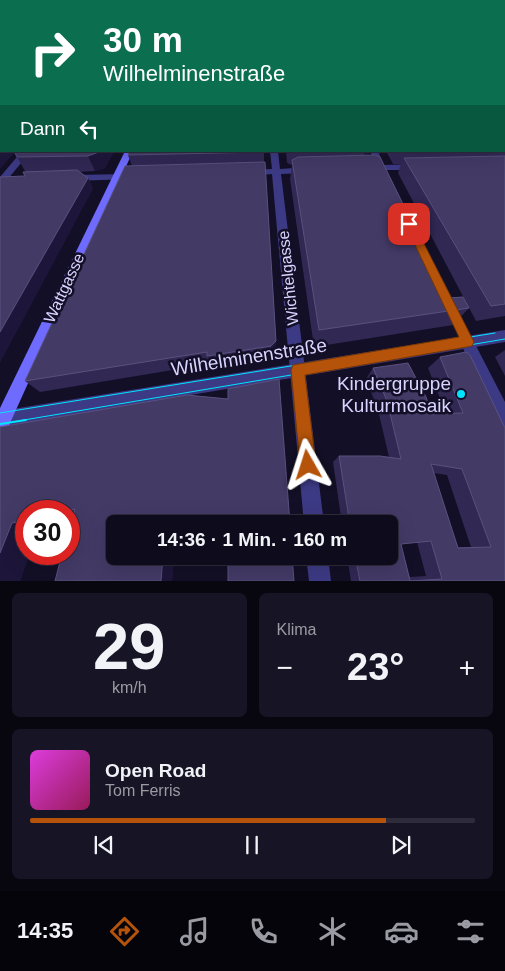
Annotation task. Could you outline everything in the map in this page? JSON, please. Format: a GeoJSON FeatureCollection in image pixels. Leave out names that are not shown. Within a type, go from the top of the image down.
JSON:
{"type":"FeatureCollection","features":[{"type":"Feature","properties":{"kind":"main road","name":"Wattgasse"},"geometry":{"type":"LineString","coordinates":[[1,421],[129,152]]}},
{"type":"Feature","properties":{"kind":"street"},"geometry":{"type":"LineString","coordinates":[[5,179],[26,152]]}},
{"type":"Feature","properties":{"kind":"street","name":"Wichtelgasse"},"geometry":{"type":"LineString","coordinates":[[274,152],[313,515]]}},
{"type":"Feature","properties":{"kind":"street"},"geometry":{"type":"LineString","coordinates":[[374,152],[383,171]]}},
{"type":"Feature","properties":{"kind":"street"},"geometry":{"type":"LineString","coordinates":[[362,168],[383,171],[427,167]]}},
{"type":"Feature","properties":{"kind":"street"},"geometry":{"type":"LineString","coordinates":[[239,173],[315,170]]}},
{"type":"Feature","properties":{"kind":"street"},"geometry":{"type":"LineString","coordinates":[[63,178],[134,177]]}},
{"type":"Feature","properties":{"kind":"street","name":"Wilhelminenstraße"},"geometry":{"type":"LineString","coordinates":[[1,421],[505,336]]}},
{"type":"Feature","properties":{"kind":"street"},"geometry":{"type":"LineString","coordinates":[[467,342],[505,419]]}},
{"type":"Feature","properties":{"kind":"street"},"geometry":{"type":"LineString","coordinates":[[318,565],[320,581]]}},
{"type":"Feature","properties":{"kind":"lane"},"geometry":{"type":"LineString","coordinates":[[450,306],[467,342]]}},
{"type":"Feature","properties":{"kind":"building"},"geometry":{"type":"Polygon","coordinates":[[[14,152],[99,152],[88,156],[17,157],[14,152]]]}},
{"type":"Feature","properties":{"kind":"building"},"geometry":{"type":"Polygon","coordinates":[[[130,152],[264,152],[128,155],[130,152]]]}},
{"type":"Feature","properties":{"kind":"building"},"geometry":{"type":"Polygon","coordinates":[[[375,155],[380,157],[449,298],[463,297],[469,308],[319,330],[292,160],[298,157],[375,155]]]}},
{"type":"Feature","properties":{"kind":"building"},"geometry":{"type":"Polygon","coordinates":[[[505,156],[505,304],[491,306],[404,158],[505,156]]]}},
{"type":"Feature","properties":{"kind":"building"},"geometry":{"type":"Polygon","coordinates":[[[265,162],[276,341],[271,346],[207,356],[207,352],[25,381],[125,166],[265,162]]]}},
{"type":"Feature","properties":{"kind":"building"},"geometry":{"type":"Polygon","coordinates":[[[77,170],[88,178],[0,332],[0,177],[25,176],[23,172],[77,170]]]}},
{"type":"Feature","properties":{"kind":"building"},"geometry":{"type":"Polygon","coordinates":[[[466,352],[470,355],[505,428],[505,581],[410,581],[360,581],[357,565],[398,565],[398,515],[349,515],[339,456],[380,456],[401,459],[387,401],[373,368],[408,363],[426,397],[432,414],[463,413],[440,357],[466,352]],[[431,464],[458,548],[491,547],[462,469],[431,464]],[[431,541],[401,544],[410,581],[442,579],[431,541]]]}},
{"type":"Feature","properties":{"kind":"building"},"geometry":{"type":"Polygon","coordinates":[[[279,379],[289,515],[106,515],[106,565],[162,565],[161,581],[55,581],[59,565],[80,565],[80,500],[15,500],[15,522],[12,523],[0,553],[0,427],[187,395],[228,399],[228,389],[279,379]]]}},
{"type":"Feature","properties":{"kind":"building"},"geometry":{"type":"Polygon","coordinates":[[[228,565],[293,565],[294,581],[228,581],[228,565]]]}},
{"type":"Feature","properties":{"kind":"tram line"},"geometry":{"type":"LineString","coordinates":[[0,413],[495,333]]}},
{"type":"Feature","properties":{"kind":"tram line"},"geometry":{"type":"LineString","coordinates":[[18,421],[505,339]]}},
{"type":"Feature","properties":{"kind":"tram line"},"geometry":{"type":"LineString","coordinates":[[0,424],[26,420]]}},
{"type":"Feature","properties":{"kind":"place","name":"Kindergruppe Kulturmosaik"},"geometry":{"type":"Point","coordinates":[461,394]}},
{"type":"Feature","properties":{"kind":"route"},"geometry":{"type":"LineString","coordinates":[[308,465],[298,370],[467,342],[409,224]]}}]}
